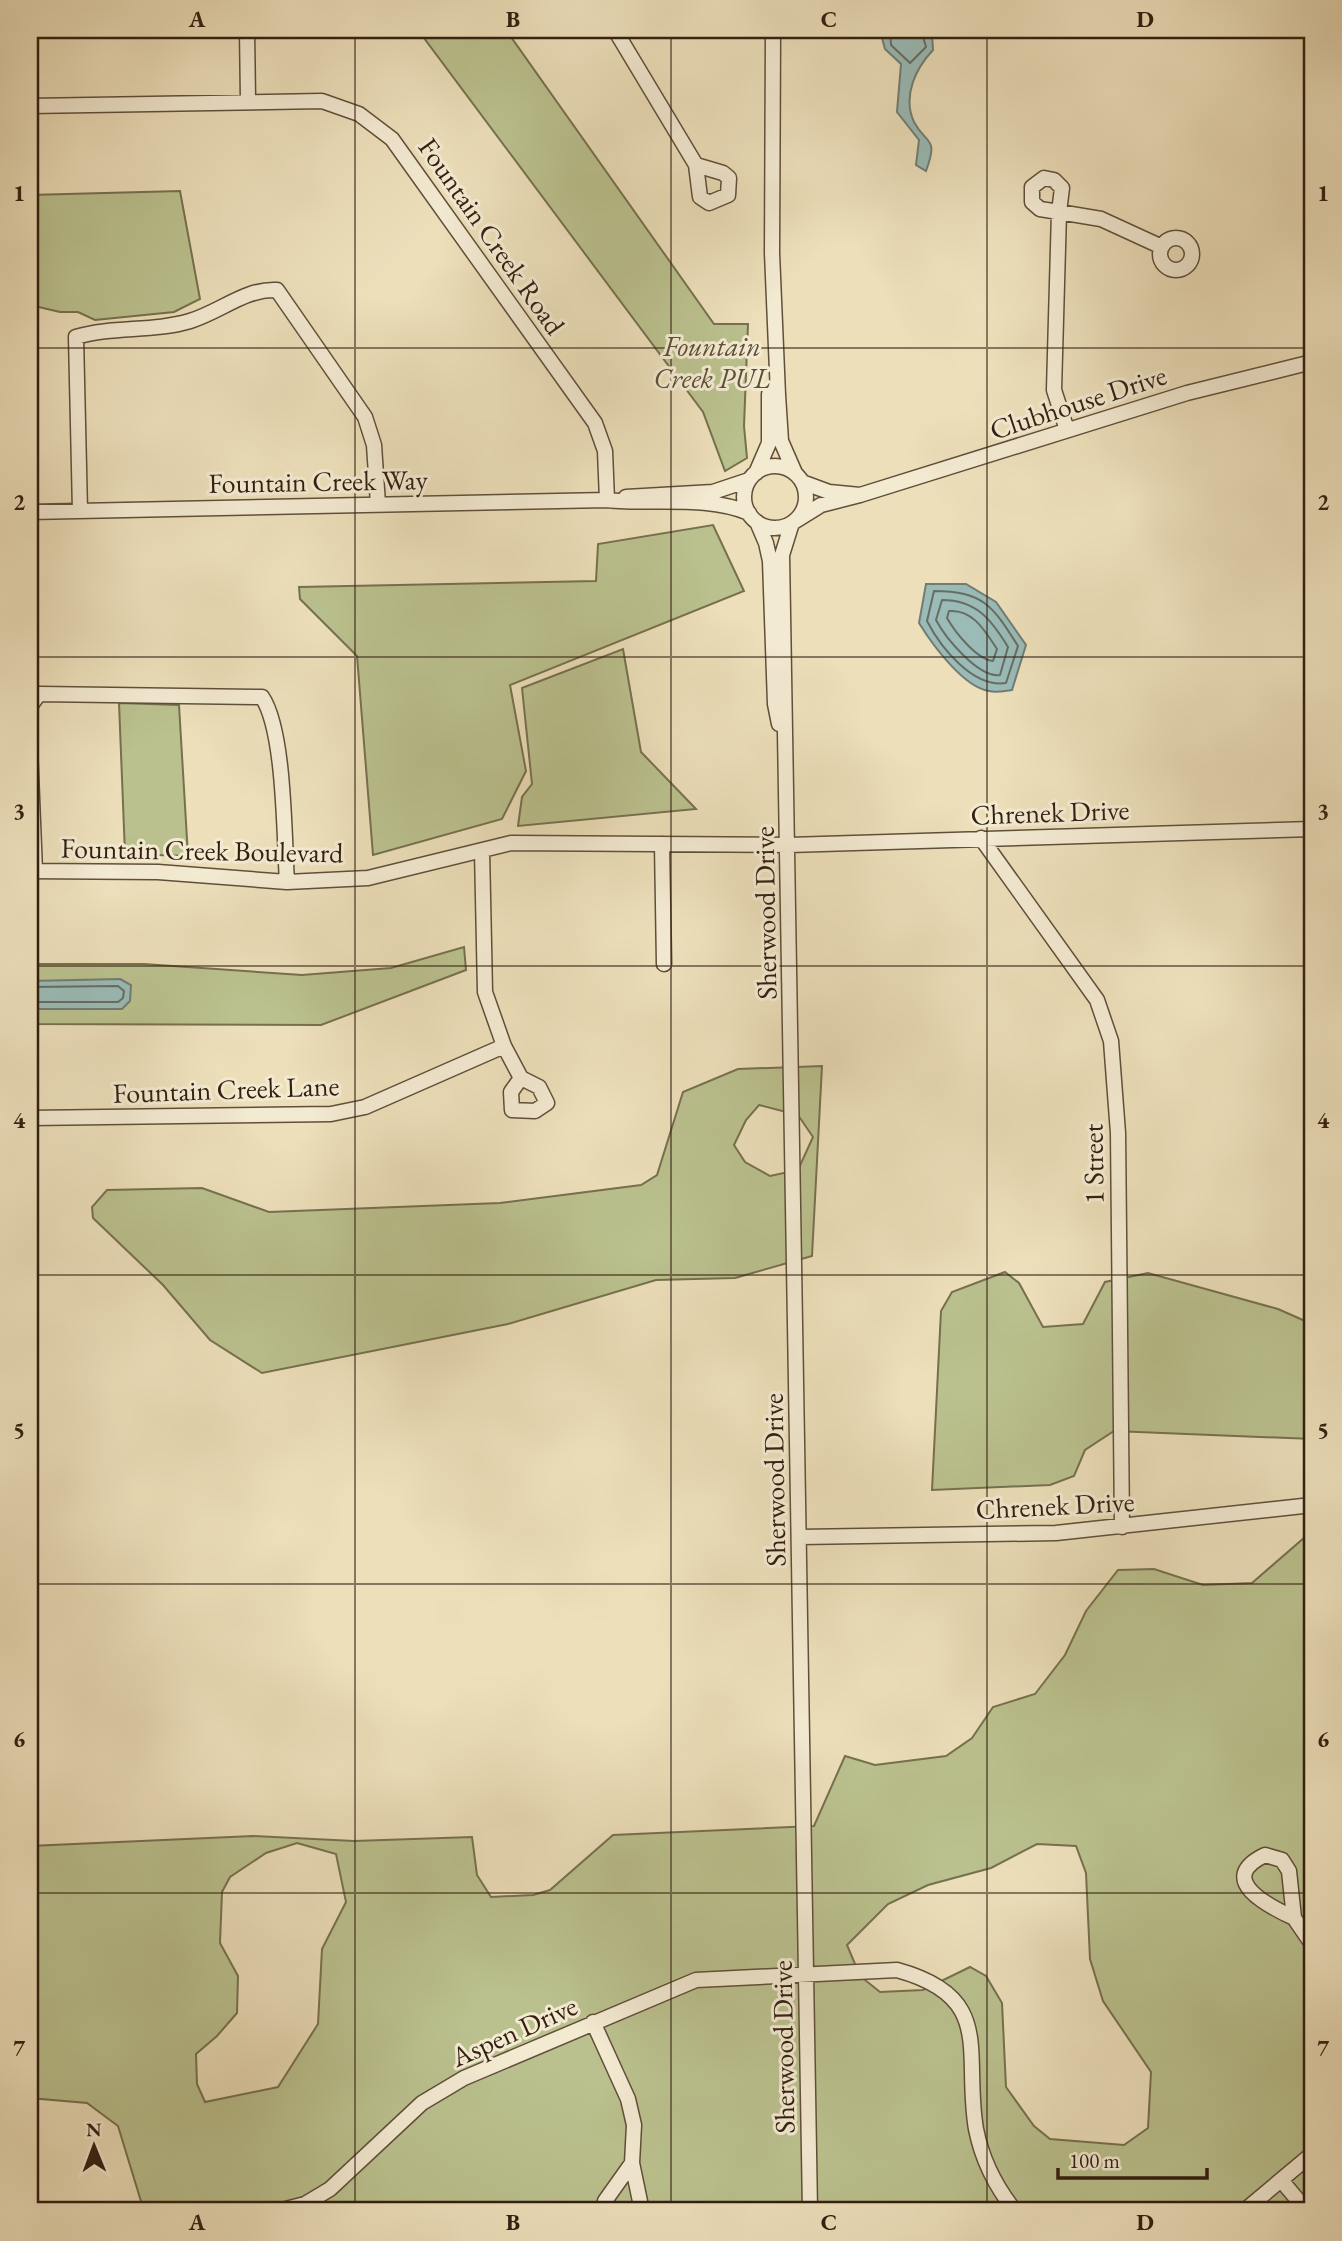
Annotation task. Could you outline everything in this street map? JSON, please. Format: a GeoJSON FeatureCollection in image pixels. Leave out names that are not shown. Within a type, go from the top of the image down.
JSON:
{"type":"FeatureCollection","features":[{"type":"Feature","properties":{"kind":"street"},"geometry":{"type":"LineString","coordinates":[[247,30],[248,100]]}},
{"type":"Feature","properties":{"kind":"street"},"geometry":{"type":"LineString","coordinates":[[615,30],[696,165]]}},
{"type":"Feature","properties":{"kind":"street"},"geometry":{"type":"LineString","coordinates":[[772,253],[768,308],[770,436],[767,452],[752,476],[744,496],[753,517],[774,528],[792,523],[803,509],[806,500],[782,441],[772,253],[773,30]]}},
{"type":"Feature","properties":{"kind":"street","name":"Fountain Creek Road"},"geometry":{"type":"LineString","coordinates":[[30,106],[248,100],[321,101],[359,114],[392,139],[594,423],[605,451],[607,500]]}},
{"type":"Feature","properties":{"kind":"street"},"geometry":{"type":"LineString","coordinates":[[1067,430],[1054,390],[1059,212],[1101,219],[1162,247]]}},
{"type":"Feature","properties":{"kind":"street"},"geometry":{"type":"LineString","coordinates":[[80,512],[76,337],[172,326],[195,319],[261,289],[277,290],[365,417],[374,445],[378,504]]}},
{"type":"Feature","properties":{"kind":"street","name":"Clubhouse Drive"},"geometry":{"type":"LineString","coordinates":[[792,523],[821,505],[1187,393],[1312,362]]}},
{"type":"Feature","properties":{"kind":"street"},"geometry":{"type":"LineString","coordinates":[[752,476],[775,466],[799,478]]}},
{"type":"Feature","properties":{"kind":"street","name":"Fountain Creek Way"},"geometry":{"type":"LineString","coordinates":[[607,500],[645,494],[713,492],[752,476]]}},
{"type":"Feature","properties":{"kind":"street","name":"Clubhouse Drive"},"geometry":{"type":"LineString","coordinates":[[799,478],[829,492],[860,495]]}},
{"type":"Feature","properties":{"kind":"street","name":"Fountain Creek Way"},"geometry":{"type":"LineString","coordinates":[[30,512],[607,500],[645,504],[717,503],[753,517]]}},
{"type":"Feature","properties":{"kind":"street","name":"Sherwood Drive"},"geometry":{"type":"LineString","coordinates":[[753,517],[769,552],[775,704],[787,748]]}},
{"type":"Feature","properties":{"kind":"street","name":"Sherwood Drive"},"geometry":{"type":"LineString","coordinates":[[792,523],[782,555],[810,2211]]}},
{"type":"Feature","properties":{"kind":"street"},"geometry":{"type":"LineString","coordinates":[[30,716],[31,705],[39,694],[262,697],[270,708],[279,763],[288,882]]}},
{"type":"Feature","properties":{"kind":"street"},"geometry":{"type":"LineString","coordinates":[[30,748],[32,871]]}},
{"type":"Feature","properties":{"kind":"street","name":"Chrenek Drive"},"geometry":{"type":"LineString","coordinates":[[789,845],[1312,829]]}},
{"type":"Feature","properties":{"kind":"street","name":"1 Street"},"geometry":{"type":"LineString","coordinates":[[981,838],[1097,1000],[1111,1041],[1118,1133],[1122,1527]]}},
{"type":"Feature","properties":{"kind":"street","name":"Fountain Creek Boulevard"},"geometry":{"type":"LineString","coordinates":[[32,871],[158,872],[288,882],[368,878],[511,842],[789,845]]}},
{"type":"Feature","properties":{"kind":"street"},"geometry":{"type":"LineString","coordinates":[[662,844],[664,964]]}},
{"type":"Feature","properties":{"kind":"street"},"geometry":{"type":"LineString","coordinates":[[481,850],[485,992],[504,1046],[521,1078]]}},
{"type":"Feature","properties":{"kind":"street","name":"Fountain Creek Lane"},"geometry":{"type":"LineString","coordinates":[[30,1118],[331,1114],[365,1107],[504,1046]]}},
{"type":"Feature","properties":{"kind":"street","name":"Chrenek Drive"},"geometry":{"type":"LineString","coordinates":[[800,1537],[1056,1533],[1312,1504]]}},
{"type":"Feature","properties":{"kind":"street"},"geometry":{"type":"LineString","coordinates":[[1294,1918],[1266,1906],[1253,1895],[1247,1885],[1245,1872],[1250,1862],[1265,1855],[1282,1860],[1289,1871],[1294,1918],[1312,1944]]}},
{"type":"Feature","properties":{"kind":"street","name":"Aspen Drive"},"geometry":{"type":"LineString","coordinates":[[278,2211],[305,2204],[330,2189],[422,2103],[464,2078],[696,1980],[897,1970],[924,1978],[943,1988],[961,2007],[973,2050],[976,2129],[996,2187],[1016,2211]]}},
{"type":"Feature","properties":{"kind":"street"},"geometry":{"type":"LineString","coordinates":[[593,2022],[628,2099],[634,2125],[632,2163],[642,2211]]}},
{"type":"Feature","properties":{"kind":"street"},"geometry":{"type":"LineString","coordinates":[[1244,2211],[1312,2154]]}},
{"type":"Feature","properties":{"kind":"street"},"geometry":{"type":"LineString","coordinates":[[603,2211],[605,2200],[632,2163]]}},
{"type":"Feature","properties":{"kind":"street"},"geometry":{"type":"LineString","coordinates":[[1281,2180],[1308,2210]]}},
{"type":"Feature","properties":{"kind":"green space","name":"Fountain Creek PUL"},"geometry":{"type":"Polygon","coordinates":[[[418,30],[506,30],[714,324],[748,324],[744,426],[747,458],[725,471],[703,412],[418,30]]]}},
{"type":"Feature","properties":{"kind":"green space"},"geometry":{"type":"Polygon","coordinates":[[[180,191],[200,299],[174,312],[95,320],[78,312],[60,312],[30,305],[30,195],[180,191]]]}},
{"type":"Feature","properties":{"kind":"green space"},"geometry":{"type":"Polygon","coordinates":[[[713,525],[744,591],[510,685],[526,771],[502,819],[373,855],[357,656],[300,599],[299,587],[596,581],[598,544],[713,525]]]}},
{"type":"Feature","properties":{"kind":"green space"},"geometry":{"type":"Polygon","coordinates":[[[623,649],[641,752],[696,809],[518,826],[522,797],[532,784],[522,688],[623,649]]]}},
{"type":"Feature","properties":{"kind":"green space"},"geometry":{"type":"Polygon","coordinates":[[[119,703],[179,705],[188,856],[125,854],[119,703]]]}},
{"type":"Feature","properties":{"kind":"green space"},"geometry":{"type":"Polygon","coordinates":[[[464,947],[466,970],[321,1025],[30,1024],[30,964],[144,964],[302,975],[391,968],[464,947]]]}},
{"type":"Feature","properties":{"kind":"green space"},"geometry":{"type":"Polygon","coordinates":[[[822,1066],[812,1256],[735,1278],[656,1280],[508,1324],[262,1373],[210,1340],[163,1285],[93,1218],[92,1207],[107,1190],[202,1188],[269,1212],[500,1203],[641,1185],[657,1175],[683,1092],[738,1069],[822,1066]],[[759,1105],[746,1120],[734,1145],[745,1162],[770,1176],[798,1170],[813,1137],[798,1115],[759,1105]]]}},
{"type":"Feature","properties":{"kind":"green space"},"geometry":{"type":"Polygon","coordinates":[[[1005,1272],[1019,1283],[1043,1327],[1083,1324],[1105,1282],[1148,1273],[1278,1309],[1312,1324],[1312,1439],[1114,1431],[1085,1450],[1074,1476],[1050,1485],[932,1490],[941,1311],[952,1292],[1005,1272]]]}},
{"type":"Feature","properties":{"kind":"green space"},"geometry":{"type":"Polygon","coordinates":[[[1312,1531],[1312,2211],[144,2211],[118,2126],[87,2103],[30,2098],[30,1846],[253,1836],[354,1841],[472,1837],[477,1875],[491,1897],[533,1895],[550,1890],[613,1835],[814,1826],[845,1756],[875,1765],[946,1756],[972,1738],[993,1707],[1035,1694],[1065,1655],[1086,1611],[1118,1570],[1154,1569],[1203,1585],[1252,1583],[1312,1531]],[[297,1843],[266,1853],[230,1877],[222,1892],[220,1943],[238,1976],[237,2013],[217,2036],[196,2054],[197,2084],[205,2102],[278,2087],[318,2024],[322,1949],[346,1902],[336,1854],[297,1843]],[[1037,1844],[991,1868],[928,1885],[888,1904],[847,1945],[860,1976],[880,1992],[923,1990],[970,1967],[986,1976],[1002,2003],[1006,2087],[1034,2126],[1050,2139],[1124,2145],[1148,2128],[1151,2072],[1103,2001],[1090,1959],[1086,1873],[1076,1846],[1037,1844]]]}},
{"type":"Feature","properties":{"kind":"water"},"geometry":{"type":"Polygon","coordinates":[[[886,30],[917,30],[932,34],[933,50],[916,74],[910,93],[914,122],[931,146],[926,171],[916,165],[919,140],[897,112],[901,64],[885,49],[881,34],[886,30]]]}},
{"type":"Feature","properties":{"kind":"water"},"geometry":{"type":"Polygon","coordinates":[[[926,584],[966,584],[996,602],[1026,645],[1012,690],[995,692],[979,688],[969,682],[940,653],[919,623],[926,584]]]}},
{"type":"Feature","properties":{"kind":"water"},"geometry":{"type":"Polygon","coordinates":[[[120,979],[131,985],[130,1001],[122,1009],[30,1009],[30,981],[120,979]]]}}]}
